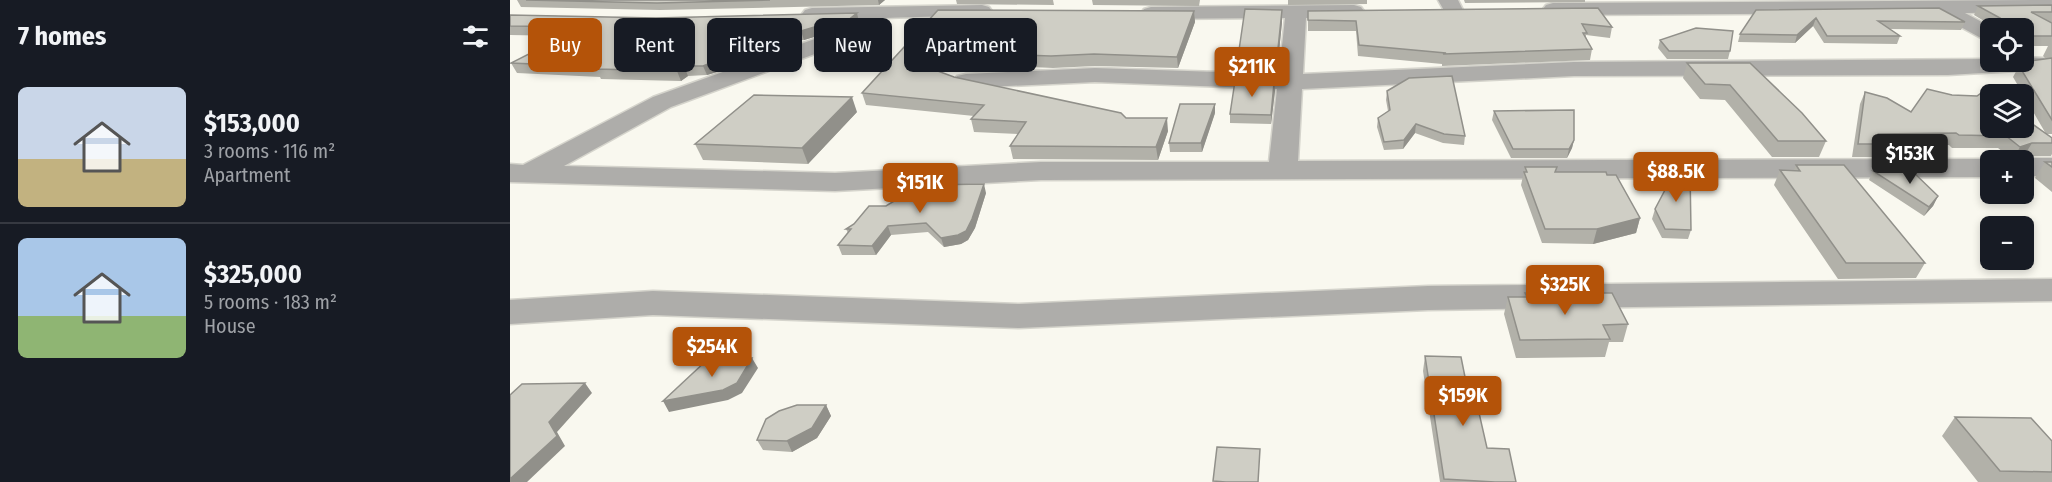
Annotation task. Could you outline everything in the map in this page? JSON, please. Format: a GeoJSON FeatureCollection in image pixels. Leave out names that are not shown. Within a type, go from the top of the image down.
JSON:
{"type":"FeatureCollection","features":[{"type":"Feature","properties":{"kind":"street"},"geometry":{"type":"LineString","coordinates":[[1938,5],[1980,30]]}},
{"type":"Feature","properties":{"kind":"street"},"geometry":{"type":"LineString","coordinates":[[1534,9],[2052,6]]}},
{"type":"Feature","properties":{"kind":"street"},"geometry":{"type":"LineString","coordinates":[[1444,7],[1476,10]]}},
{"type":"Feature","properties":{"kind":"street"},"geometry":{"type":"LineString","coordinates":[[790,15],[999,11]]}},
{"type":"Feature","properties":{"kind":"street"},"geometry":{"type":"LineString","coordinates":[[1127,12],[1375,11]]}},
{"type":"Feature","properties":{"kind":"street"},"geometry":{"type":"LineString","coordinates":[[1283,170],[1296,12]]}},
{"type":"Feature","properties":{"kind":"street"},"geometry":{"type":"LineString","coordinates":[[520,173],[662,102],[814,46]]}},
{"type":"Feature","properties":{"kind":"street"},"geometry":{"type":"LineString","coordinates":[[966,81],[1095,75],[1291,82],[1574,69],[1947,68],[2037,65]]}},
{"type":"Feature","properties":{"kind":"street"},"geometry":{"type":"LineString","coordinates":[[2034,167],[2052,167]]}},
{"type":"Feature","properties":{"kind":"street"},"geometry":{"type":"LineString","coordinates":[[520,173],[835,182],[1041,171],[1980,168]]}},
{"type":"Feature","properties":{"kind":"street"},"geometry":{"type":"LineString","coordinates":[[510,312],[653,303],[1018,316],[1428,297],[2052,290]]}},
{"type":"Feature","properties":{"kind":"building"},"geometry":{"type":"Polygon","coordinates":[[[526,0],[770,0],[657,3],[526,0]]]}},
{"type":"Feature","properties":{"kind":"building"},"geometry":{"type":"Polygon","coordinates":[[[2052,5],[2052,12],[2031,12],[2052,23],[2052,36],[2034,36],[2034,18],[2000,18],[1978,6],[2052,5]]]}},
{"type":"Feature","properties":{"kind":"building"},"geometry":{"type":"Polygon","coordinates":[[[1598,8],[1612,27],[1582,24],[1587,33],[1583,33],[1592,49],[1443,54],[1446,53],[1359,45],[1356,21],[1308,20],[1308,11],[1598,8]]]}},
{"type":"Feature","properties":{"kind":"building"},"geometry":{"type":"Polygon","coordinates":[[[1939,8],[1965,22],[1878,21],[1900,36],[1827,36],[1816,18],[1797,35],[1740,34],[1756,10],[1939,8]]]}},
{"type":"Feature","properties":{"kind":"building"},"geometry":{"type":"Polygon","coordinates":[[[1245,9],[1282,10],[1277,58],[1238,57],[1245,9]]]}},
{"type":"Feature","properties":{"kind":"building"},"geometry":{"type":"Polygon","coordinates":[[[938,10],[1194,11],[1177,57],[1094,54],[1037,56],[1037,18],[931,18],[938,10]]]}},
{"type":"Feature","properties":{"kind":"building"},"geometry":{"type":"Polygon","coordinates":[[[857,13],[851,18],[814,18],[814,27],[802,31],[802,18],[707,18],[707,64],[703,66],[695,66],[695,18],[656,18],[857,13]]]}},
{"type":"Feature","properties":{"kind":"building"},"geometry":{"type":"Polygon","coordinates":[[[510,15],[656,18],[614,18],[614,69],[602,69],[602,18],[528,18],[528,26],[510,26],[510,15]]]}},
{"type":"Feature","properties":{"kind":"building"},"geometry":{"type":"Polygon","coordinates":[[[1696,28],[1733,31],[1730,51],[1669,51],[1660,40],[1696,28]]]}},
{"type":"Feature","properties":{"kind":"building"},"geometry":{"type":"Polygon","coordinates":[[[904,47],[904,72],[940,72],[954,77],[1121,113],[1126,118],[1167,118],[1156,147],[1010,146],[1026,122],[971,119],[984,105],[862,93],[881,72],[892,72],[892,60],[904,47]]]}},
{"type":"Feature","properties":{"kind":"building"},"geometry":{"type":"Polygon","coordinates":[[[528,54],[528,64],[511,63],[528,54]]]}},
{"type":"Feature","properties":{"kind":"building"},"geometry":{"type":"Polygon","coordinates":[[[2052,58],[2052,120],[2034,91],[2034,84],[2030,84],[2023,72],[2034,72],[2034,61],[2052,58]]]}},
{"type":"Feature","properties":{"kind":"building"},"geometry":{"type":"Polygon","coordinates":[[[1687,63],[1750,63],[1802,113],[1826,141],[1778,141],[1730,85],[1705,84],[1687,63]]]}},
{"type":"Feature","properties":{"kind":"building"},"geometry":{"type":"Polygon","coordinates":[[[1452,76],[1465,136],[1444,134],[1416,124],[1404,140],[1384,142],[1378,118],[1390,110],[1387,91],[1409,78],[1452,76]]]}},
{"type":"Feature","properties":{"kind":"building"},"geometry":{"type":"Polygon","coordinates":[[[1235,81],[1274,83],[1271,115],[1230,114],[1235,81]]]}},
{"type":"Feature","properties":{"kind":"building"},"geometry":{"type":"Polygon","coordinates":[[[1927,89],[1952,95],[1977,96],[1980,94],[1980,135],[1956,133],[1879,134],[1890,144],[1858,144],[1865,92],[1887,98],[1911,112],[1927,89]]]}},
{"type":"Feature","properties":{"kind":"building"},"geometry":{"type":"Polygon","coordinates":[[[754,95],[852,97],[802,148],[695,144],[754,95]]]}},
{"type":"Feature","properties":{"kind":"building"},"geometry":{"type":"Polygon","coordinates":[[[1180,104],[1215,104],[1201,143],[1169,143],[1180,104]]]}},
{"type":"Feature","properties":{"kind":"building"},"geometry":{"type":"Polygon","coordinates":[[[1574,110],[1574,140],[1569,149],[1513,149],[1494,111],[1574,110]]]}},
{"type":"Feature","properties":{"kind":"building"},"geometry":{"type":"Polygon","coordinates":[[[2034,125],[2052,138],[2052,143],[2032,143],[2020,147],[2009,138],[2034,138],[2034,125]]]}},
{"type":"Feature","properties":{"kind":"building"},"geometry":{"type":"Polygon","coordinates":[[[1796,165],[1844,165],[1925,263],[1846,263],[1780,170],[1800,171],[1796,165]]]}},
{"type":"Feature","properties":{"kind":"building"},"geometry":{"type":"Polygon","coordinates":[[[1525,167],[1557,167],[1555,172],[1606,172],[1607,175],[1616,175],[1640,218],[1597,229],[1545,229],[1524,172],[1527,172],[1525,167]]]}},
{"type":"Feature","properties":{"kind":"building"},"geometry":{"type":"Polygon","coordinates":[[[1911,170],[1938,196],[1929,207],[1873,171],[1911,170]]]}},
{"type":"Feature","properties":{"kind":"building"},"geometry":{"type":"Polygon","coordinates":[[[1675,171],[1690,171],[1691,230],[1665,229],[1655,209],[1675,171]]]}},
{"type":"Feature","properties":{"kind":"building"},"geometry":{"type":"Polygon","coordinates":[[[984,184],[966,231],[958,235],[941,238],[926,223],[888,226],[872,246],[838,245],[851,229],[846,229],[854,224],[869,206],[886,206],[904,195],[919,200],[928,185],[984,184]]]}},
{"type":"Feature","properties":{"kind":"building"},"geometry":{"type":"Polygon","coordinates":[[[1525,293],[1612,293],[1628,324],[1603,325],[1610,339],[1520,340],[1508,297],[1527,297],[1525,293]]]}},
{"type":"Feature","properties":{"kind":"building"},"geometry":{"type":"Polygon","coordinates":[[[1425,356],[1461,357],[1466,382],[1472,382],[1487,448],[1509,449],[1516,482],[1444,479],[1425,356]]]}},
{"type":"Feature","properties":{"kind":"building"},"geometry":{"type":"Polygon","coordinates":[[[752,358],[737,383],[723,390],[663,401],[707,360],[752,358]]]}},
{"type":"Feature","properties":{"kind":"building"},"geometry":{"type":"Polygon","coordinates":[[[585,383],[549,422],[557,436],[510,479],[510,395],[522,384],[585,383]]]}},
{"type":"Feature","properties":{"kind":"building"},"geometry":{"type":"Polygon","coordinates":[[[797,405],[826,405],[812,428],[787,441],[757,440],[766,419],[779,411],[797,405]]]}},
{"type":"Feature","properties":{"kind":"building"},"geometry":{"type":"Polygon","coordinates":[[[1955,417],[2031,418],[2052,441],[2052,472],[2000,471],[1955,417]]]}},
{"type":"Feature","properties":{"kind":"building"},"geometry":{"type":"Polygon","coordinates":[[[1217,447],[1260,449],[1258,482],[1213,481],[1217,447]]]}}]}
